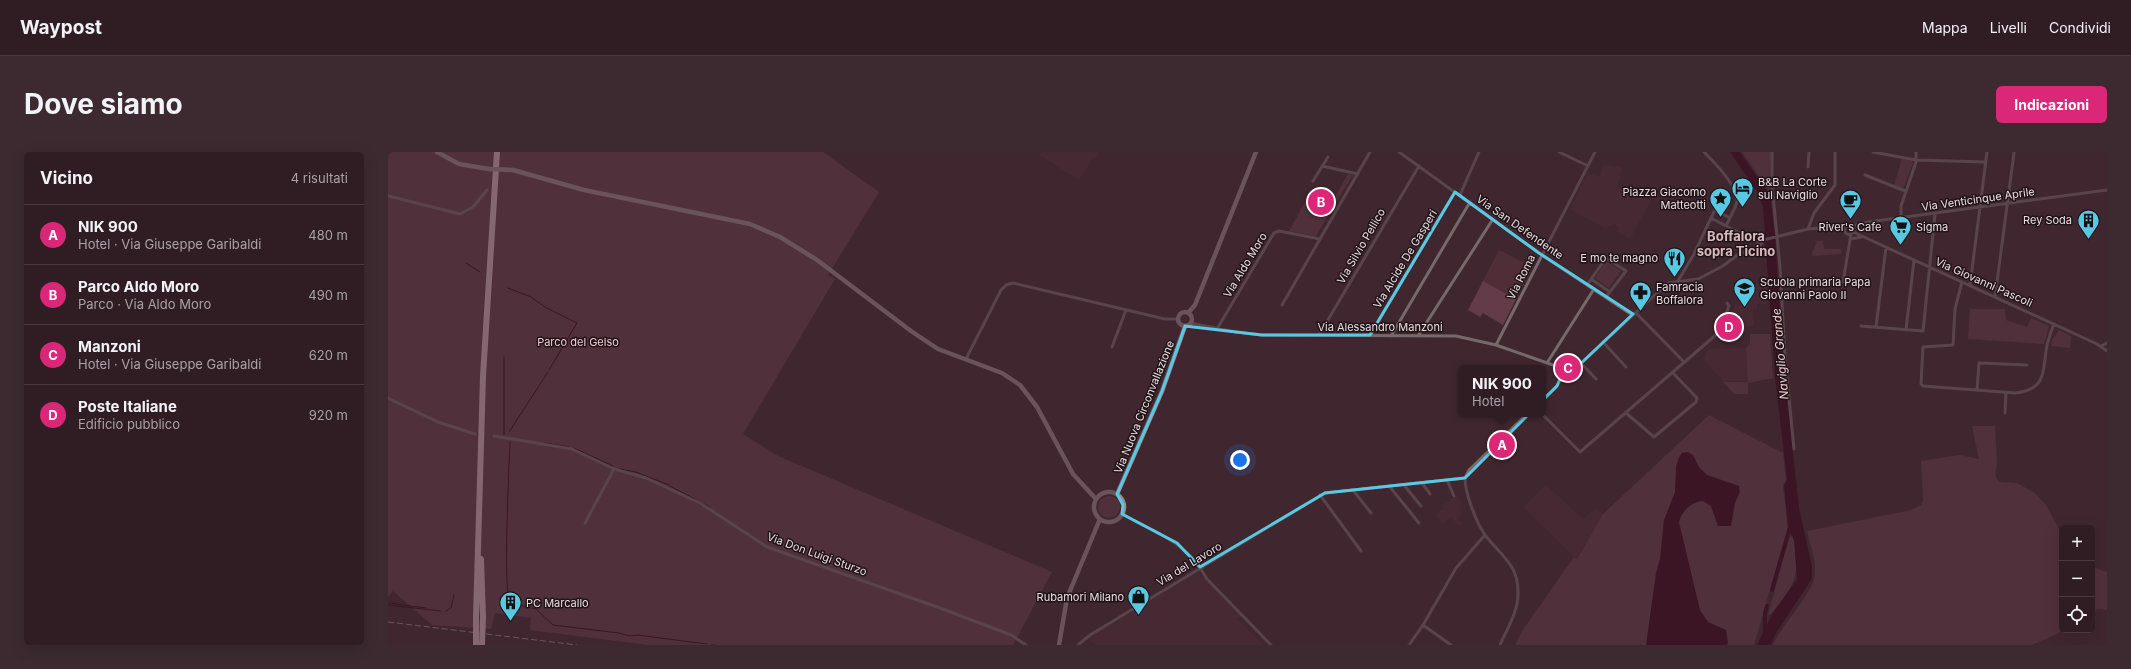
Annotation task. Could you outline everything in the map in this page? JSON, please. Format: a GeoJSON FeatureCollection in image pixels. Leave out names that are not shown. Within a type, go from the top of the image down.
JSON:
{"type":"FeatureCollection","features":[{"type":"Feature","properties":{"kind":"highway"},"geometry":{"type":"LineString","coordinates":[[482,645],[480,617],[479,511],[484,360],[497,152]]}},
{"type":"Feature","properties":{"kind":"highway"},"geometry":{"type":"LineString","coordinates":[[476,645],[480,617]]}},
{"type":"Feature","properties":{"kind":"street"},"geometry":{"type":"LineString","coordinates":[[437,152],[459,164],[489,169],[513,170],[584,190],[764,229],[780,237],[817,260],[911,331],[938,349],[1002,373],[1024,390],[1037,407],[1073,474],[1096,499]]}},
{"type":"Feature","properties":{"kind":"street"},"geometry":{"type":"LineString","coordinates":[[1188,313],[1195,305],[1256,152]]}},
{"type":"Feature","properties":{"kind":"street"},"geometry":{"type":"LineString","coordinates":[[1282,305],[1370,152]]}},
{"type":"Feature","properties":{"kind":"street","name":"Via San Defendente"},"geometry":{"type":"LineString","coordinates":[[1399,152],[1542,255],[1629,313],[1637,314],[1684,362]]}},
{"type":"Feature","properties":{"kind":"street"},"geometry":{"type":"LineString","coordinates":[[1460,195],[1479,152]]}},
{"type":"Feature","properties":{"kind":"street"},"geometry":{"type":"LineString","coordinates":[[1559,152],[1588,166]]}},
{"type":"Feature","properties":{"kind":"street","name":"Via Roma"},"geometry":{"type":"LineString","coordinates":[[1496,345],[1595,152]]}},
{"type":"Feature","properties":{"kind":"street"},"geometry":{"type":"LineString","coordinates":[[1704,152],[1720,169],[1735,191],[1737,202],[1726,226]]}},
{"type":"Feature","properties":{"kind":"street"},"geometry":{"type":"LineString","coordinates":[[1772,152],[1772,184],[1777,237],[1784,357],[1794,449]]}},
{"type":"Feature","properties":{"kind":"street"},"geometry":{"type":"LineString","coordinates":[[1808,167],[1809,152]]}},
{"type":"Feature","properties":{"kind":"street"},"geometry":{"type":"LineString","coordinates":[[1808,229],[1814,213],[1835,185],[1835,152]]}},
{"type":"Feature","properties":{"kind":"street"},"geometry":{"type":"LineString","coordinates":[[1873,152],[1916,160],[1986,162]]}},
{"type":"Feature","properties":{"kind":"street"},"geometry":{"type":"LineString","coordinates":[[1901,218],[1901,206],[1916,160],[1916,152]]}},
{"type":"Feature","properties":{"kind":"street"},"geometry":{"type":"LineString","coordinates":[[1970,285],[1987,152]]}},
{"type":"Feature","properties":{"kind":"street"},"geometry":{"type":"LineString","coordinates":[[1995,297],[2009,204],[2014,153]]}},
{"type":"Feature","properties":{"kind":"street"},"geometry":{"type":"LineString","coordinates":[[1313,181],[1328,157]]}},
{"type":"Feature","properties":{"kind":"street"},"geometry":{"type":"LineString","coordinates":[[1322,166],[1358,174]]}},
{"type":"Feature","properties":{"kind":"street","name":"Via Silvio Pellico"},"geometry":{"type":"LineString","coordinates":[[1319,335],[1419,166]]}},
{"type":"Feature","properties":{"kind":"street"},"geometry":{"type":"LineString","coordinates":[[1865,175],[1905,191]]}},
{"type":"Feature","properties":{"kind":"street"},"geometry":{"type":"LineString","coordinates":[[388,196],[460,214],[473,207],[487,190]]}},
{"type":"Feature","properties":{"kind":"street","name":"Via Venticinque Aprile"},"geometry":{"type":"LineString","coordinates":[[1847,226],[2107,190]]}},
{"type":"Feature","properties":{"kind":"street","name":"Via Alcide De Gasperi"},"geometry":{"type":"LineString","coordinates":[[1370,335],[1456,192]]}},
{"type":"Feature","properties":{"kind":"street"},"geometry":{"type":"LineString","coordinates":[[1390,336],[1470,202]]}},
{"type":"Feature","properties":{"kind":"street"},"geometry":{"type":"LineString","coordinates":[[1678,281],[1694,254],[1715,210],[1730,218]]}},
{"type":"Feature","properties":{"kind":"street"},"geometry":{"type":"LineString","coordinates":[[1861,326],[1923,331],[1931,268],[1935,214]]}},
{"type":"Feature","properties":{"kind":"street"},"geometry":{"type":"LineString","coordinates":[[1711,218],[1751,239]]}},
{"type":"Feature","properties":{"kind":"street"},"geometry":{"type":"LineString","coordinates":[[1418,336],[1493,219]]}},
{"type":"Feature","properties":{"kind":"street"},"geometry":{"type":"LineString","coordinates":[[1546,396],[1561,380],[1562,374],[1568,373],[1581,363],[1668,283],[1698,279],[1723,266],[1740,252],[1759,250],[1760,244],[1765,239],[1808,229],[1847,226],[1846,232],[1852,233]]}},
{"type":"Feature","properties":{"kind":"street"},"geometry":{"type":"LineString","coordinates":[[1825,284],[1843,282],[1851,240],[1852,226]]}},
{"type":"Feature","properties":{"kind":"street","name":"Via Aldo Moro"},"geometry":{"type":"LineString","coordinates":[[1217,329],[1274,233],[1279,231],[1320,239]]}},
{"type":"Feature","properties":{"kind":"street","name":"Via Giovanni Pascoli"},"geometry":{"type":"LineString","coordinates":[[1852,233],[1970,285],[2100,346],[2107,351]]}},
{"type":"Feature","properties":{"kind":"street"},"geometry":{"type":"LineString","coordinates":[[1851,240],[1861,237]]}},
{"type":"Feature","properties":{"kind":"street"},"geometry":{"type":"LineString","coordinates":[[1756,242],[1760,244]]}},
{"type":"Feature","properties":{"kind":"street"},"geometry":{"type":"LineString","coordinates":[[1876,327],[1886,247]]}},
{"type":"Feature","properties":{"kind":"street"},"geometry":{"type":"LineString","coordinates":[[1587,285],[1606,258],[1626,272],[1606,297]]}},
{"type":"Feature","properties":{"kind":"street"},"geometry":{"type":"LineString","coordinates":[[1906,330],[1914,260]]}},
{"type":"Feature","properties":{"kind":"street"},"geometry":{"type":"LineString","coordinates":[[1591,279],[1610,292]]}},
{"type":"Feature","properties":{"kind":"street"},"geometry":{"type":"LineString","coordinates":[[1962,282],[1956,309],[1953,345],[1923,347],[1921,384],[1926,387],[2006,392],[2025,391],[2032,388],[2042,377],[2045,370],[2047,345],[2054,324]]}},
{"type":"Feature","properties":{"kind":"street"},"geometry":{"type":"LineString","coordinates":[[966,359],[1001,290],[1006,284],[1013,283],[1165,319],[1178,319]]}},
{"type":"Feature","properties":{"kind":"street"},"geometry":{"type":"LineString","coordinates":[[1547,363],[1594,289]]}},
{"type":"Feature","properties":{"kind":"street"},"geometry":{"type":"LineString","coordinates":[[1545,417],[1580,452],[1673,373],[1721,328],[1729,306],[1727,304]]}},
{"type":"Feature","properties":{"kind":"street"},"geometry":{"type":"LineString","coordinates":[[1112,347],[1126,310]]}},
{"type":"Feature","properties":{"kind":"street"},"geometry":{"type":"LineString","coordinates":[[1182,313],[1188,313],[1192,317],[1190,323],[1185,326],[1180,323],[1178,319],[1182,313]]}},
{"type":"Feature","properties":{"kind":"street","name":"Via Alessandro Manzoni"},"geometry":{"type":"LineString","coordinates":[[1190,323],[1217,329],[1262,334],[1456,336],[1496,345],[1547,363],[1559,368],[1562,374]]}},
{"type":"Feature","properties":{"kind":"street","name":"Via Nuova Circonvallazione"},"geometry":{"type":"LineString","coordinates":[[1117,494],[1162,391],[1185,326]]}},
{"type":"Feature","properties":{"kind":"street"},"geometry":{"type":"LineString","coordinates":[[1603,342],[1626,367]]}},
{"type":"Feature","properties":{"kind":"street"},"geometry":{"type":"LineString","coordinates":[[2100,346],[2107,343]]}},
{"type":"Feature","properties":{"kind":"street"},"geometry":{"type":"LineString","coordinates":[[1581,363],[1596,378]]}},
{"type":"Feature","properties":{"kind":"street"},"geometry":{"type":"LineString","coordinates":[[1977,390],[1979,363],[2028,365]]}},
{"type":"Feature","properties":{"kind":"street"},"geometry":{"type":"LineString","coordinates":[[1626,413],[1654,437],[1696,402],[1696,398],[1673,373]]}},
{"type":"Feature","properties":{"kind":"street"},"geometry":{"type":"LineString","coordinates":[[2005,413],[2006,392]]}},
{"type":"Feature","properties":{"kind":"street"},"geometry":{"type":"LineString","coordinates":[[388,398],[438,422],[475,434]]}},
{"type":"Feature","properties":{"kind":"street"},"geometry":{"type":"LineString","coordinates":[[1500,645],[1517,605],[1518,585],[1512,566],[1507,558],[1485,535],[1467,492],[1465,478],[1469,470],[1524,417]]}},
{"type":"Feature","properties":{"kind":"street","name":"Via Don Luigi Sturzo"},"geometry":{"type":"LineString","coordinates":[[494,436],[572,449],[614,469],[646,478],[676,490],[716,512],[767,547],[947,610],[1011,635],[1026,645]]}},
{"type":"Feature","properties":{"kind":"street"},"geometry":{"type":"LineString","coordinates":[[585,523],[614,469]]}},
{"type":"Feature","properties":{"kind":"street","name":"Via del Lavoro"},"geometry":{"type":"LineString","coordinates":[[1078,645],[1090,634],[1320,495],[1325,493],[1465,478]]}},
{"type":"Feature","properties":{"kind":"street"},"geometry":{"type":"LineString","coordinates":[[1447,480],[1454,496]]}},
{"type":"Feature","properties":{"kind":"street"},"geometry":{"type":"LineString","coordinates":[[1422,483],[1430,494]]}},
{"type":"Feature","properties":{"kind":"street"},"geometry":{"type":"LineString","coordinates":[[1404,485],[1421,506]]}},
{"type":"Feature","properties":{"kind":"street"},"geometry":{"type":"LineString","coordinates":[[1390,487],[1418,523]]}},
{"type":"Feature","properties":{"kind":"street"},"geometry":{"type":"LineString","coordinates":[[1353,490],[1371,514]]}},
{"type":"Feature","properties":{"kind":"street"},"geometry":{"type":"LineString","coordinates":[[1103,493],[1117,494],[1122,501],[1122,514],[1110,522],[1100,519],[1094,507],[1096,499],[1103,493]]}},
{"type":"Feature","properties":{"kind":"street"},"geometry":{"type":"LineString","coordinates":[[1320,495],[1361,551]]}},
{"type":"Feature","properties":{"kind":"street"},"geometry":{"type":"LineString","coordinates":[[1122,514],[1177,543],[1200,567],[1207,579],[1271,645]]}},
{"type":"Feature","properties":{"kind":"street"},"geometry":{"type":"LineString","coordinates":[[1059,642],[1069,591],[1100,519]]}},
{"type":"Feature","properties":{"kind":"street"},"geometry":{"type":"LineString","coordinates":[[1409,645],[1423,625],[1456,568],[1485,535]]}},
{"type":"Feature","properties":{"kind":"street"},"geometry":{"type":"LineString","coordinates":[[1423,625],[1451,645]]}},
{"type":"Feature","properties":{"kind":"highlighted area"},"geometry":{"type":"Polygon","coordinates":[[[1455,192],[1539,253],[1633,314],[1575,369],[1562,374],[1557,386],[1465,478],[1325,493],[1200,567],[1177,543],[1122,514],[1123,505],[1117,494],[1162,391],[1185,326],[1262,335],[1370,335],[1455,192]]]}},
{"type":"Feature","properties":{"kind":"shaded area"},"geometry":{"type":"Polygon","coordinates":[[[1041,152],[1099,152],[1094,159],[1092,159],[1079,180],[1040,155],[1041,152]]]}},
{"type":"Feature","properties":{"kind":"shaded area"},"geometry":{"type":"Polygon","coordinates":[[[1604,164],[1622,168],[1617,187],[1651,200],[1630,239],[1617,231],[1619,228],[1613,223],[1611,227],[1608,225],[1606,229],[1570,209],[1588,173],[1600,177],[1604,164]]]}},
{"type":"Feature","properties":{"kind":"shaded area"},"geometry":{"type":"Polygon","coordinates":[[[1499,250],[1533,267],[1516,299],[1483,281],[1499,250]]]}},
{"type":"Feature","properties":{"kind":"shaded area","name":"Scuola primaria Papa Giovanni Paolo II"},"geometry":{"type":"Polygon","coordinates":[[[1741,284],[1766,284],[1767,304],[1757,304],[1757,309],[1753,309],[1754,326],[1746,326],[1746,332],[1734,333],[1735,321],[1728,318],[1728,316],[1733,312],[1734,306],[1739,306],[1739,301],[1742,301],[1741,284]]]}},
{"type":"Feature","properties":{"kind":"shaded area"},"geometry":{"type":"Polygon","coordinates":[[[1746,348],[1749,381],[1723,381],[1704,360],[1708,349],[1746,348]]]}},
{"type":"Feature","properties":{"kind":"shaded area"},"geometry":{"type":"Polygon","coordinates":[[[1546,485],[1583,519],[1596,508],[1603,514],[1576,559],[1523,507],[1546,485]]]}},
{"type":"Feature","properties":{"kind":"shaded area"},"geometry":{"type":"Polygon","coordinates":[[[1457,495],[1462,504],[1460,510],[1462,513],[1457,519],[1462,524],[1459,526],[1451,517],[1443,524],[1435,515],[1444,508],[1442,506],[1457,495]]]}},
{"type":"Feature","properties":{"kind":"shaded area"},"geometry":{"type":"Polygon","coordinates":[[[1198,572],[1241,616],[1237,619],[1263,645],[1095,645],[1091,641],[1089,637],[1110,624],[1118,623],[1119,620],[1198,572]]]}},
{"type":"Feature","properties":{"kind":"green space","name":"Parco del Gelso"},"geometry":{"type":"Polygon","coordinates":[[[388,152],[823,152],[879,192],[828,275],[835,279],[743,434],[778,456],[1052,572],[1013,645],[648,645],[530,630],[531,618],[495,613],[491,629],[432,625],[393,591],[388,597],[388,152]]]}},
{"type":"Feature","properties":{"kind":"green space"},"geometry":{"type":"Polygon","coordinates":[[[1742,152],[1771,152],[1769,191],[1742,152]]]}},
{"type":"Feature","properties":{"kind":"green space"},"geometry":{"type":"Polygon","coordinates":[[[1902,159],[1912,161],[1913,163],[1903,189],[1894,185],[1902,159]]]}},
{"type":"Feature","properties":{"kind":"green space"},"geometry":{"type":"Polygon","coordinates":[[[1348,174],[1353,175],[1316,236],[1289,231],[1311,191],[1335,197],[1348,174]]]}},
{"type":"Feature","properties":{"kind":"green space"},"geometry":{"type":"Polygon","coordinates":[[[1817,241],[1823,241],[1824,249],[1841,249],[1841,254],[1811,256],[1817,241]]]}},
{"type":"Feature","properties":{"kind":"green space"},"geometry":{"type":"Polygon","coordinates":[[[1606,261],[1621,271],[1609,288],[1595,278],[1606,261]]]}},
{"type":"Feature","properties":{"kind":"green space"},"geometry":{"type":"Polygon","coordinates":[[[1483,281],[1516,299],[1503,325],[1483,313],[1480,317],[1468,310],[1483,281]]]}},
{"type":"Feature","properties":{"kind":"green space"},"geometry":{"type":"Polygon","coordinates":[[[1970,309],[2005,309],[2006,320],[2027,327],[2031,318],[2049,326],[2044,344],[1968,339],[1970,309]]]}},
{"type":"Feature","properties":{"kind":"green space"},"geometry":{"type":"Polygon","coordinates":[[[2059,330],[2071,336],[2070,348],[2051,346],[2052,340],[2059,330]]]}},
{"type":"Feature","properties":{"kind":"green space"},"geometry":{"type":"Polygon","coordinates":[[[1750,334],[1770,334],[1773,378],[1748,383],[1746,348],[1750,343],[1750,334]]]}},
{"type":"Feature","properties":{"kind":"green space"},"geometry":{"type":"Polygon","coordinates":[[[1723,382],[1748,382],[1748,394],[1734,394],[1723,382]]]}},
{"type":"Feature","properties":{"kind":"green space"},"geometry":{"type":"Polygon","coordinates":[[[1709,415],[1783,453],[1786,480],[1783,486],[1788,528],[1754,645],[1515,645],[1522,631],[1574,557],[1577,559],[1603,514],[1709,415]]]}},
{"type":"Feature","properties":{"kind":"green space"},"geometry":{"type":"Polygon","coordinates":[[[1972,426],[1995,426],[1997,464],[1995,474],[1997,479],[2000,482],[2017,483],[2035,493],[2046,505],[2059,529],[2059,633],[2032,645],[1773,645],[1783,628],[1804,599],[1813,581],[1815,563],[1807,531],[1911,510],[1921,505],[1923,501],[1921,461],[1960,455],[1979,459],[1972,426]]]}},
{"type":"Feature","properties":{"kind":"green space"},"geometry":{"type":"Polygon","coordinates":[[[1109,496],[1117,499],[1120,507],[1117,515],[1109,518],[1101,515],[1098,507],[1101,499],[1109,496]]]}},
{"type":"Feature","properties":{"kind":"green space"},"geometry":{"type":"Polygon","coordinates":[[[1792,536],[1796,555],[1796,573],[1794,580],[1782,600],[1771,614],[1768,615],[1789,538],[1792,536]]]}},
{"type":"Feature","properties":{"kind":"green space"},"geometry":{"type":"Polygon","coordinates":[[[2095,568],[2107,572],[2107,610],[2097,609],[2095,612],[2095,568]]]}},
{"type":"Feature","properties":{"kind":"water"},"geometry":{"type":"Polygon","coordinates":[[[1730,152],[1740,152],[1770,195],[1775,235],[1784,370],[1799,508],[1812,566],[1812,578],[1776,633],[1771,645],[1757,645],[1772,614],[1797,579],[1794,540],[1788,528],[1784,485],[1787,480],[1775,377],[1763,208],[1758,193],[1730,152]]]}},
{"type":"Feature","properties":{"kind":"water"},"geometry":{"type":"Polygon","coordinates":[[[1688,452],[1693,455],[1699,467],[1707,475],[1739,486],[1740,492],[1735,503],[1731,526],[1718,526],[1711,506],[1703,501],[1691,505],[1682,514],[1679,522],[1700,610],[1708,622],[1726,630],[1728,643],[1727,645],[1646,645],[1656,573],[1660,559],[1664,520],[1675,492],[1676,467],[1679,457],[1682,453],[1688,452]]]}},
{"type":"Feature","properties":{"kind":"waterway"},"geometry":{"type":"LineString","coordinates":[[466,263],[480,272]]}},
{"type":"Feature","properties":{"kind":"waterway"},"geometry":{"type":"LineString","coordinates":[[508,288],[531,297],[545,307],[577,323],[549,370]]}},
{"type":"Feature","properties":{"kind":"waterway"},"geometry":{"type":"LineString","coordinates":[[504,357],[504,434]]}},
{"type":"Feature","properties":{"kind":"waterway"},"geometry":{"type":"LineString","coordinates":[[509,432],[548,372]]}},
{"type":"Feature","properties":{"kind":"waterway"},"geometry":{"type":"LineString","coordinates":[[510,442],[507,553],[508,594],[510,603],[536,609],[553,625],[619,633],[630,636],[637,635],[707,644]]}},
{"type":"Feature","properties":{"kind":"waterway"},"geometry":{"type":"LineString","coordinates":[[545,443],[569,447]]}},
{"type":"Feature","properties":{"kind":"waterway"},"geometry":{"type":"LineString","coordinates":[[574,448],[613,466]]}},
{"type":"Feature","properties":{"kind":"waterway"},"geometry":{"type":"LineString","coordinates":[[620,469],[636,472],[669,485]]}},
{"type":"Feature","properties":{"kind":"waterway"},"geometry":{"type":"LineString","coordinates":[[670,486],[710,507]]}},
{"type":"Feature","properties":{"kind":"waterway","name":"Naviglio Grande"},"geometry":{"type":"LineString","coordinates":[[1772,590],[1790,527]]}},
{"type":"Feature","properties":{"kind":"waterway"},"geometry":{"type":"LineString","coordinates":[[446,611],[451,608],[454,595]]}},
{"type":"Feature","properties":{"kind":"waterway"},"geometry":{"type":"LineString","coordinates":[[388,603],[426,608]]}},
{"type":"Feature","properties":{"kind":"waterway"},"geometry":{"type":"LineString","coordinates":[[388,605],[441,611]]}},
{"type":"Feature","properties":{"kind":"waterway","name":"Naviglio Grande"},"geometry":{"type":"LineString","coordinates":[[1765,632],[1765,613],[1767,606]]}},
{"type":"Feature","properties":{"kind":"tunnel"},"geometry":{"type":"LineString","coordinates":[[475,434],[494,436]]}},
{"type":"Feature","properties":{"kind":"railway"},"geometry":{"type":"LineString","coordinates":[[388,622],[577,645]]}},
{"type":"Feature","properties":{"kind":"place","name":"Parco Aldo Moro"},"geometry":{"type":"Point","coordinates":[1321,202]}},
{"type":"Feature","properties":{"kind":"place","name":"B&B La Corte sul Naviglio"},"geometry":{"type":"Point","coordinates":[1742,208]}},
{"type":"Feature","properties":{"kind":"place","name":"Piazza Giacomo Matteotti"},"geometry":{"type":"Point","coordinates":[1721,218]}},
{"type":"Feature","properties":{"kind":"place","name":"River's Cafe"},"geometry":{"type":"Point","coordinates":[1850,220]}},
{"type":"Feature","properties":{"kind":"place","name":"Rey Soda"},"geometry":{"type":"Point","coordinates":[2088,240]}},
{"type":"Feature","properties":{"kind":"place","name":"Sigma"},"geometry":{"type":"Point","coordinates":[1901,246]}},
{"type":"Feature","properties":{"kind":"place","name":"E mo te magno"},"geometry":{"type":"Point","coordinates":[1674,278]}},
{"type":"Feature","properties":{"kind":"place","name":"Scuola primaria Papa Giovanni Paolo II"},"geometry":{"type":"Point","coordinates":[1745,308]}},
{"type":"Feature","properties":{"kind":"place","name":"Famracia Boffalora"},"geometry":{"type":"Point","coordinates":[1641,312]}},
{"type":"Feature","properties":{"kind":"place","name":"Poste Italiane"},"geometry":{"type":"Point","coordinates":[1729,327]}},
{"type":"Feature","properties":{"kind":"place","name":"Manzoni"},"geometry":{"type":"Point","coordinates":[1568,368]}},
{"type":"Feature","properties":{"kind":"place","name":"NIK 900"},"geometry":{"type":"Point","coordinates":[1502,445]}},
{"type":"Feature","properties":{"kind":"place","name":"Rubamori Milano"},"geometry":{"type":"Point","coordinates":[1139,616]}},
{"type":"Feature","properties":{"kind":"place","name":"PC Marcallo"},"geometry":{"type":"Point","coordinates":[511,622]}},
{"type":"Feature","properties":{"kind":"district","name":"Boffalora sopra Ticino"},"geometry":{"type":"Point","coordinates":[1736,244]}}]}
